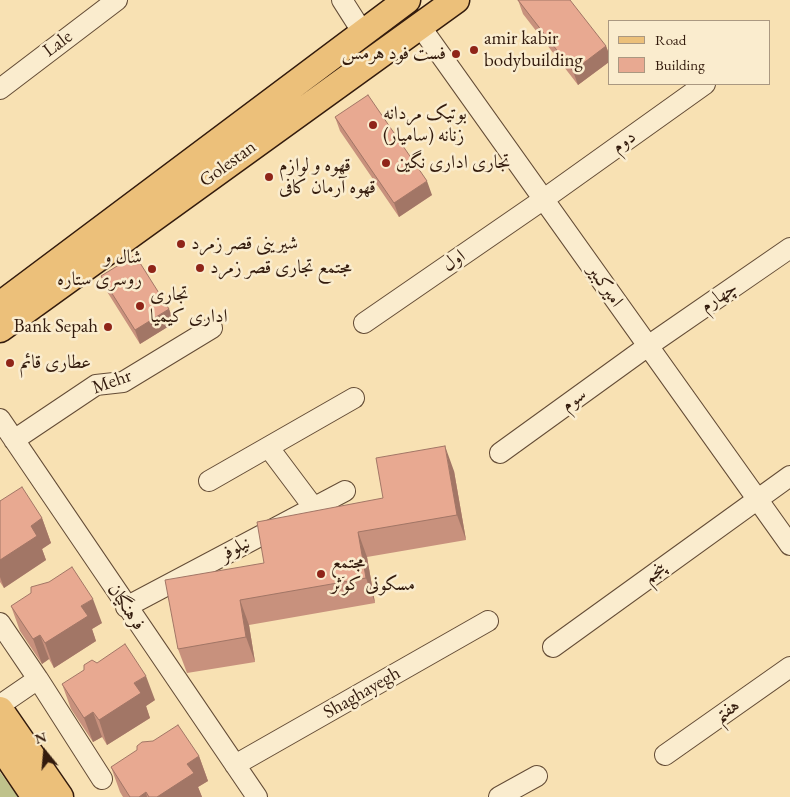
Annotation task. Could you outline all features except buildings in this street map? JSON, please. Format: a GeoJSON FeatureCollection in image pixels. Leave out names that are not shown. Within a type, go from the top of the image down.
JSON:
{"type":"FeatureCollection","features":[{"type":"Feature","properties":{"kind":"main road","name":"Golestan"},"geometry":{"type":"LineString","coordinates":[[0,305],[407,0]]}},
{"type":"Feature","properties":{"kind":"main road","name":"Golestan"},"geometry":{"type":"LineString","coordinates":[[0,329],[456,0]]}},
{"type":"Feature","properties":{"kind":"main road"},"geometry":{"type":"LineString","coordinates":[[0,287],[144,196]]}},
{"type":"Feature","properties":{"kind":"main road"},"geometry":{"type":"LineString","coordinates":[[0,710],[60,797]]}},
{"type":"Feature","properties":{"kind":"main road"},"geometry":{"type":"LineString","coordinates":[[0,745],[35,797]]}},
{"type":"Feature","properties":{"kind":"street","name":"Lale"},"geometry":{"type":"LineString","coordinates":[[0,89],[117,0]]}},
{"type":"Feature","properties":{"kind":"street"},"geometry":{"type":"LineString","coordinates":[[342,0],[363,33]]}},
{"type":"Feature","properties":{"kind":"street","name":"امیرکبیر"},"geometry":{"type":"LineString","coordinates":[[420,26],[790,545]]}},
{"type":"Feature","properties":{"kind":"street","name":"دوم"},"geometry":{"type":"LineString","coordinates":[[544,200],[704,85]]}},
{"type":"Feature","properties":{"kind":"street","name":"اول"},"geometry":{"type":"LineString","coordinates":[[364,323],[544,200]]}},
{"type":"Feature","properties":{"kind":"street","name":"چهارم"},"geometry":{"type":"LineString","coordinates":[[648,346],[790,248]]}},
{"type":"Feature","properties":{"kind":"street","name":"Mehr"},"geometry":{"type":"LineString","coordinates":[[14,440],[96,385],[123,382],[212,328]]}},
{"type":"Feature","properties":{"kind":"street","name":"سوم"},"geometry":{"type":"LineString","coordinates":[[500,453],[648,346]]}},
{"type":"Feature","properties":{"kind":"street"},"geometry":{"type":"LineString","coordinates":[[209,481],[354,398]]}},
{"type":"Feature","properties":{"kind":"street","name":"فرهنگیان"},"geometry":{"type":"LineString","coordinates":[[0,419],[235,765],[254,796]]}},
{"type":"Feature","properties":{"kind":"street"},"geometry":{"type":"LineString","coordinates":[[269,448],[314,508]]}},
{"type":"Feature","properties":{"kind":"street","name":"پنجم"},"geometry":{"type":"LineString","coordinates":[[553,647],[790,476]]}},
{"type":"Feature","properties":{"kind":"street","name":"نیلوفر"},"geometry":{"type":"LineString","coordinates":[[126,607],[345,491]]}},
{"type":"Feature","properties":{"kind":"street","name":"Shaghayegh"},"geometry":{"type":"LineString","coordinates":[[235,765],[488,621]]}},
{"type":"Feature","properties":{"kind":"street"},"geometry":{"type":"LineString","coordinates":[[0,623],[102,779]]}},
{"type":"Feature","properties":{"kind":"street","name":"هفتم"},"geometry":{"type":"LineString","coordinates":[[665,755],[790,667]]}},
{"type":"Feature","properties":{"kind":"street"},"geometry":{"type":"LineString","coordinates":[[0,705],[38,679]]}},
{"type":"Feature","properties":{"kind":"street"},"geometry":{"type":"LineString","coordinates":[[499,797],[537,776]]}},
{"type":"Feature","properties":{"kind":"green space"},"geometry":{"type":"Polygon","coordinates":[[[0,772],[18,797],[0,797],[0,772]]]}},
{"type":"Feature","properties":{"kind":"place","name":"amir kabir bodybuilding"},"geometry":{"type":"Point","coordinates":[474,50]}},
{"type":"Feature","properties":{"kind":"place","name":"فست فود هرمس"},"geometry":{"type":"Point","coordinates":[456,54]}},
{"type":"Feature","properties":{"kind":"place","name":"بوتیک مردانه زنانه (سامیار)"},"geometry":{"type":"Point","coordinates":[373,125]}},
{"type":"Feature","properties":{"kind":"place","name":"تجاری اداری نگین"},"geometry":{"type":"Point","coordinates":[386,163]}},
{"type":"Feature","properties":{"kind":"place","name":"قهوه و لوازم قهوه آرمان کافی"},"geometry":{"type":"Point","coordinates":[269,177]}},
{"type":"Feature","properties":{"kind":"place","name":"شیرینی قصر زمرد"},"geometry":{"type":"Point","coordinates":[181,244]}},
{"type":"Feature","properties":{"kind":"place","name":"مجتمع تجاری قصر زمرد"},"geometry":{"type":"Point","coordinates":[200,268]}},
{"type":"Feature","properties":{"kind":"place","name":"شال و روسری ستاره"},"geometry":{"type":"Point","coordinates":[152,269]}},
{"type":"Feature","properties":{"kind":"place","name":"تجاری اداری کیمیا"},"geometry":{"type":"Point","coordinates":[140,306]}},
{"type":"Feature","properties":{"kind":"place","name":"Bank Sepah"},"geometry":{"type":"Point","coordinates":[108,327]}},
{"type":"Feature","properties":{"kind":"place","name":"عطاری قائم"},"geometry":{"type":"Point","coordinates":[10,363]}},
{"type":"Feature","properties":{"kind":"place","name":"مجتمع مسکونی کوثر"},"geometry":{"type":"Point","coordinates":[321,574]}}]}
